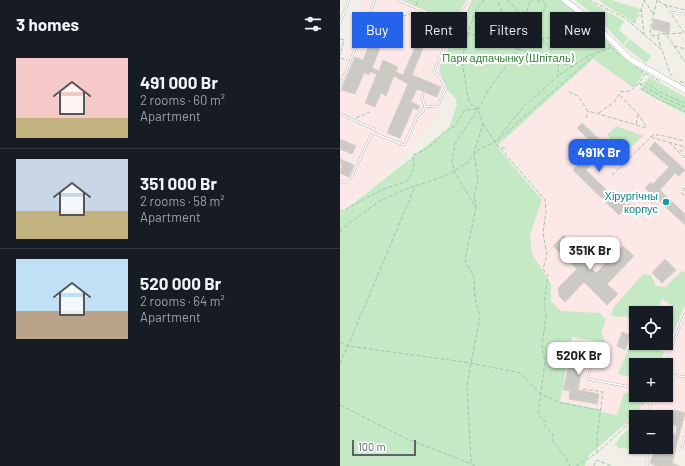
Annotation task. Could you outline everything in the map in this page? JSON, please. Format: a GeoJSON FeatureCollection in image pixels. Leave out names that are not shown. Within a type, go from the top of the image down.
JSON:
{"type":"FeatureCollection","features":[{"type":"Feature","properties":{"kind":"street"},"geometry":{"type":"LineString","coordinates":[[564,0],[580,12]]}},
{"type":"Feature","properties":{"kind":"street"},"geometry":{"type":"LineString","coordinates":[[605,35],[615,45],[644,68],[685,90]]}},
{"type":"Feature","properties":{"kind":"lane"},"geometry":{"type":"LineString","coordinates":[[340,23],[349,0]]}},
{"type":"Feature","properties":{"kind":"lane"},"geometry":{"type":"LineString","coordinates":[[370,12],[375,0]]}},
{"type":"Feature","properties":{"kind":"lane"},"geometry":{"type":"LineString","coordinates":[[398,0],[426,12]]}},
{"type":"Feature","properties":{"kind":"lane"},"geometry":{"type":"LineString","coordinates":[[462,12],[467,0]]}},
{"type":"Feature","properties":{"kind":"lane"},"geometry":{"type":"LineString","coordinates":[[670,12],[685,14]]}},
{"type":"Feature","properties":{"kind":"lane"},"geometry":{"type":"LineString","coordinates":[[340,86],[355,48]]}},
{"type":"Feature","properties":{"kind":"lane"},"geometry":{"type":"LineString","coordinates":[[425,106],[437,107],[446,89],[444,82],[434,71],[445,48]]}},
{"type":"Feature","properties":{"kind":"lane"},"geometry":{"type":"LineString","coordinates":[[373,133],[404,145],[417,117],[423,111],[425,106],[422,98],[423,94]]}},
{"type":"Feature","properties":{"kind":"lane"},"geometry":{"type":"LineString","coordinates":[[340,114],[374,129],[352,176],[347,182],[340,182]]}},
{"type":"Feature","properties":{"kind":"lane"},"geometry":{"type":"LineString","coordinates":[[642,197],[647,197],[658,207]]}},
{"type":"Feature","properties":{"kind":"lane"},"geometry":{"type":"LineString","coordinates":[[667,358],[685,314]]}},
{"type":"Feature","properties":{"kind":"lane"},"geometry":{"type":"LineString","coordinates":[[590,370],[588,379],[629,387]]}},
{"type":"Feature","properties":{"kind":"lane"},"geometry":{"type":"LineString","coordinates":[[673,372],[679,376],[685,377]]}},
{"type":"Feature","properties":{"kind":"lane"},"geometry":{"type":"LineString","coordinates":[[682,447],[685,437]]}},
{"type":"Feature","properties":{"kind":"lane"},"geometry":{"type":"LineString","coordinates":[[647,454],[647,466]]}},
{"type":"Feature","properties":{"kind":"path"},"geometry":{"type":"LineString","coordinates":[[416,8],[418,0]]}},
{"type":"Feature","properties":{"kind":"path"},"geometry":{"type":"LineString","coordinates":[[484,0],[477,8],[468,33],[462,61],[469,104],[478,109],[483,124],[495,142],[545,200],[546,211],[543,233],[547,254],[543,269],[548,276],[544,304],[546,316],[542,347],[545,363],[538,414],[546,422],[546,426],[553,435],[553,442],[566,456],[570,466]]}},
{"type":"Feature","properties":{"kind":"path"},"geometry":{"type":"LineString","coordinates":[[497,0],[518,50]]}},
{"type":"Feature","properties":{"kind":"path"},"geometry":{"type":"LineString","coordinates":[[507,0],[520,12]]}},
{"type":"Feature","properties":{"kind":"path"},"geometry":{"type":"LineString","coordinates":[[527,11],[530,1],[533,0]]}},
{"type":"Feature","properties":{"kind":"path"},"geometry":{"type":"LineString","coordinates":[[542,0],[546,4],[542,16]]}},
{"type":"Feature","properties":{"kind":"path"},"geometry":{"type":"LineString","coordinates":[[589,0],[625,18],[661,49]]}},
{"type":"Feature","properties":{"kind":"path"},"geometry":{"type":"LineString","coordinates":[[633,24],[644,0]]}},
{"type":"Feature","properties":{"kind":"path"},"geometry":{"type":"LineString","coordinates":[[644,0],[655,16]]}},
{"type":"Feature","properties":{"kind":"path"},"geometry":{"type":"LineString","coordinates":[[654,35],[650,30],[655,16],[657,0],[665,5],[685,10]]}},
{"type":"Feature","properties":{"kind":"path"},"geometry":{"type":"LineString","coordinates":[[665,5],[684,34]]}},
{"type":"Feature","properties":{"kind":"path"},"geometry":{"type":"LineString","coordinates":[[641,8],[644,35]]}},
{"type":"Feature","properties":{"kind":"path"},"geometry":{"type":"LineString","coordinates":[[403,16],[410,14]]}},
{"type":"Feature","properties":{"kind":"path"},"geometry":{"type":"LineString","coordinates":[[468,33],[573,68]]}},
{"type":"Feature","properties":{"kind":"path"},"geometry":{"type":"LineString","coordinates":[[649,39],[654,35],[661,33],[684,34]]}},
{"type":"Feature","properties":{"kind":"path"},"geometry":{"type":"LineString","coordinates":[[666,34],[685,62]]}},
{"type":"Feature","properties":{"kind":"path"},"geometry":{"type":"LineString","coordinates":[[658,35],[661,49],[671,77]]}},
{"type":"Feature","properties":{"kind":"path"},"geometry":{"type":"LineString","coordinates":[[550,37],[543,40],[557,55],[559,63],[558,76]]}},
{"type":"Feature","properties":{"kind":"path"},"geometry":{"type":"LineString","coordinates":[[340,39],[344,40],[340,55]]}},
{"type":"Feature","properties":{"kind":"path"},"geometry":{"type":"LineString","coordinates":[[495,142],[524,106],[558,76],[573,68],[588,56],[615,45]]}},
{"type":"Feature","properties":{"kind":"path"},"geometry":{"type":"LineString","coordinates":[[674,46],[685,49]]}},
{"type":"Feature","properties":{"kind":"path"},"geometry":{"type":"LineString","coordinates":[[476,208],[454,171],[452,161],[454,144],[478,109],[491,86],[518,50]]}},
{"type":"Feature","properties":{"kind":"path"},"geometry":{"type":"LineString","coordinates":[[474,153],[495,142],[600,51]]}},
{"type":"Feature","properties":{"kind":"path"},"geometry":{"type":"LineString","coordinates":[[340,58],[349,61]]}},
{"type":"Feature","properties":{"kind":"path"},"geometry":{"type":"LineString","coordinates":[[620,91],[628,92],[640,83],[645,74]]}},
{"type":"Feature","properties":{"kind":"path"},"geometry":{"type":"LineString","coordinates":[[677,80],[685,84]]}},
{"type":"Feature","properties":{"kind":"path"},"geometry":{"type":"LineString","coordinates":[[640,83],[645,82],[663,94],[685,103]]}},
{"type":"Feature","properties":{"kind":"path"},"geometry":{"type":"LineString","coordinates":[[640,83],[662,97],[685,107],[684,111],[650,94],[641,88],[640,83]]}},
{"type":"Feature","properties":{"kind":"path"},"geometry":{"type":"LineString","coordinates":[[650,94],[654,88]]}},
{"type":"Feature","properties":{"kind":"path"},"geometry":{"type":"LineString","coordinates":[[569,92],[578,96],[588,111],[597,114],[636,124],[647,128],[638,114],[619,94],[614,102],[597,114]]}},
{"type":"Feature","properties":{"kind":"path"},"geometry":{"type":"LineString","coordinates":[[660,100],[663,94]]}},
{"type":"Feature","properties":{"kind":"path"},"geometry":{"type":"LineString","coordinates":[[671,105],[674,99]]}},
{"type":"Feature","properties":{"kind":"path"},"geometry":{"type":"LineString","coordinates":[[340,212],[384,189],[408,181],[414,168],[413,155],[421,152],[436,141],[445,129],[454,127],[465,110],[478,109]]}},
{"type":"Feature","properties":{"kind":"path"},"geometry":{"type":"LineString","coordinates":[[586,118],[588,111]]}},
{"type":"Feature","properties":{"kind":"path"},"geometry":{"type":"LineString","coordinates":[[351,119],[370,112]]}},
{"type":"Feature","properties":{"kind":"path"},"geometry":{"type":"LineString","coordinates":[[636,124],[638,114]]}},
{"type":"Feature","properties":{"kind":"path"},"geometry":{"type":"LineString","coordinates":[[340,232],[348,224],[378,202],[454,171],[467,163],[474,153],[483,124]]}},
{"type":"Feature","properties":{"kind":"path"},"geometry":{"type":"LineString","coordinates":[[612,175],[651,136],[660,134],[685,141]]}},
{"type":"Feature","properties":{"kind":"path"},"geometry":{"type":"LineString","coordinates":[[651,136],[685,147],[680,153]]}},
{"type":"Feature","properties":{"kind":"path"},"geometry":{"type":"LineString","coordinates":[[669,142],[685,158]]}},
{"type":"Feature","properties":{"kind":"path"},"geometry":{"type":"LineString","coordinates":[[500,148],[506,148]]}},
{"type":"Feature","properties":{"kind":"path"},"geometry":{"type":"LineString","coordinates":[[470,463],[467,384],[480,318],[475,298],[474,277],[464,260],[476,208],[474,194],[478,181],[474,153]]}},
{"type":"Feature","properties":{"kind":"path"},"geometry":{"type":"LineString","coordinates":[[340,364],[416,186]]}},
{"type":"Feature","properties":{"kind":"path"},"geometry":{"type":"LineString","coordinates":[[685,188],[681,192],[685,196]]}},
{"type":"Feature","properties":{"kind":"path"},"geometry":{"type":"LineString","coordinates":[[340,342],[348,346],[471,363],[520,373],[540,394],[561,402],[600,410]]}},
{"type":"Feature","properties":{"kind":"path"},"geometry":{"type":"LineString","coordinates":[[583,390],[586,389],[603,392],[600,410],[598,453]]}},
{"type":"Feature","properties":{"kind":"path"},"geometry":{"type":"LineString","coordinates":[[576,466],[598,453],[623,429],[644,402]]}},
{"type":"Feature","properties":{"kind":"path"},"geometry":{"type":"LineString","coordinates":[[340,405],[407,440],[477,466]]}},
{"type":"Feature","properties":{"kind":"path"},"geometry":{"type":"LineString","coordinates":[[594,466],[596,460],[612,466]]}},
{"type":"Feature","properties":{"kind":"shaded area"},"geometry":{"type":"Polygon","coordinates":[[[364,0],[472,0],[466,12],[411,12],[411,48],[449,48],[444,59],[450,84],[431,122],[384,178],[340,210],[340,65],[352,32],[352,48],[403,48],[403,12],[360,12],[364,0]]]}},
{"type":"Feature","properties":{"kind":"shaded area"},"geometry":{"type":"Polygon","coordinates":[[[593,60],[633,87],[685,117],[685,447],[673,443],[673,410],[629,410],[629,428],[557,404],[522,245],[537,186],[498,145],[593,60]]]}},
{"type":"Feature","properties":{"kind":"green space"},"geometry":{"type":"Polygon","coordinates":[[[403,0],[465,0],[459,12],[431,12],[403,0]]]}},
{"type":"Feature","properties":{"kind":"green space","name":"Парк адпачынку (Шпіталь)"},"geometry":{"type":"Polygon","coordinates":[[[472,0],[561,0],[576,12],[550,12],[550,48],[605,48],[605,39],[624,58],[644,72],[634,88],[593,59],[498,145],[499,149],[542,200],[530,235],[532,254],[551,284],[551,301],[561,311],[600,313],[606,320],[601,333],[606,343],[572,337],[560,401],[617,415],[624,393],[629,393],[629,402],[642,402],[636,410],[629,410],[629,419],[624,425],[588,456],[585,466],[340,466],[340,214],[449,128],[457,105],[456,99],[447,90],[439,71],[449,48],[467,48],[466,12],[472,0]]]}},
{"type":"Feature","properties":{"kind":"green space"},"geometry":{"type":"Polygon","coordinates":[[[575,0],[587,0],[624,21],[619,30],[628,38],[623,45],[605,26],[605,12],[590,12],[575,0]]]}},
{"type":"Feature","properties":{"kind":"green space"},"geometry":{"type":"Polygon","coordinates":[[[599,0],[611,0],[640,9],[633,23],[599,0]]]}},
{"type":"Feature","properties":{"kind":"green space"},"geometry":{"type":"Polygon","coordinates":[[[630,39],[651,56],[646,63],[624,46],[630,39]]]}},
{"type":"Feature","properties":{"kind":"green space"},"geometry":{"type":"Polygon","coordinates":[[[649,77],[685,97],[685,114],[640,90],[649,77]]]}},
{"type":"Feature","properties":{"kind":"green space"},"geometry":{"type":"Polygon","coordinates":[[[616,126],[644,136],[624,152],[607,135],[616,126]]]}},
{"type":"Feature","properties":{"kind":"green space"},"geometry":{"type":"Polygon","coordinates":[[[682,271],[685,272],[685,305],[673,334],[674,307],[662,299],[660,306],[629,306],[629,318],[625,316],[611,316],[613,308],[643,274],[651,275],[656,286],[665,287],[682,271]]]}},
{"type":"Feature","properties":{"kind":"green space"},"geometry":{"type":"Polygon","coordinates":[[[629,348],[629,350],[659,350],[664,352],[662,358],[629,358],[629,376],[618,374],[629,348]]]}},
{"type":"Feature","properties":{"kind":"green space"},"geometry":{"type":"Polygon","coordinates":[[[629,429],[629,449],[619,448],[615,445],[621,436],[629,429]]]}},
{"type":"Feature","properties":{"kind":"building"},"geometry":{"type":"Polygon","coordinates":[[[654,19],[670,23],[669,33],[652,29],[654,19]]]}},
{"type":"Feature","properties":{"kind":"building"},"geometry":{"type":"Polygon","coordinates":[[[368,48],[380,48],[372,68],[379,71],[383,60],[398,67],[396,72],[403,75],[415,48],[423,48],[412,75],[441,87],[437,97],[417,89],[411,102],[420,106],[418,110],[413,108],[400,138],[387,133],[408,84],[394,76],[386,96],[381,93],[375,107],[365,103],[377,74],[370,72],[369,75],[364,73],[355,94],[341,90],[355,57],[363,60],[368,48]]]}},
{"type":"Feature","properties":{"kind":"building"},"geometry":{"type":"Polygon","coordinates":[[[582,123],[612,151],[606,157],[602,153],[586,170],[618,201],[627,192],[634,199],[619,215],[573,170],[596,147],[577,128],[582,123]]]}},
{"type":"Feature","properties":{"kind":"building"},"geometry":{"type":"Polygon","coordinates":[[[340,139],[356,146],[352,154],[340,149],[340,139]]]}},
{"type":"Feature","properties":{"kind":"building","name":"Хірургічны корпус"},"geometry":{"type":"Polygon","coordinates":[[[655,142],[685,170],[679,176],[675,173],[660,190],[685,214],[685,225],[645,188],[651,182],[653,184],[669,167],[649,149],[655,142]]]}},
{"type":"Feature","properties":{"kind":"building"},"geometry":{"type":"Polygon","coordinates":[[[340,159],[354,165],[349,177],[340,173],[342,165],[340,164],[340,159]]]}},
{"type":"Feature","properties":{"kind":"building"},"geometry":{"type":"Polygon","coordinates":[[[564,235],[593,263],[590,267],[596,273],[623,246],[634,256],[607,284],[618,294],[607,305],[584,282],[565,302],[559,296],[558,288],[577,269],[553,246],[564,235]]]}},
{"type":"Feature","properties":{"kind":"building"},"geometry":{"type":"Polygon","coordinates":[[[665,259],[676,270],[662,283],[652,273],[665,259]]]}},
{"type":"Feature","properties":{"kind":"building"},"geometry":{"type":"Polygon","coordinates":[[[622,332],[629,335],[625,350],[617,346],[622,332]]]}},
{"type":"Feature","properties":{"kind":"building"},"geometry":{"type":"Polygon","coordinates":[[[574,343],[579,344],[577,352],[597,356],[594,368],[582,366],[578,390],[599,394],[597,404],[569,399],[570,391],[563,390],[574,343]]]}},
{"type":"Feature","properties":{"kind":"building"},"geometry":{"type":"Polygon","coordinates":[[[674,410],[685,413],[672,463],[680,466],[657,466],[650,463],[653,454],[673,454],[673,434],[676,435],[677,426],[673,425],[674,410]]]}},
{"type":"Feature","properties":{"kind":"place","name":"Хірургічны корпус"},"geometry":{"type":"Point","coordinates":[666,202]}}]}
